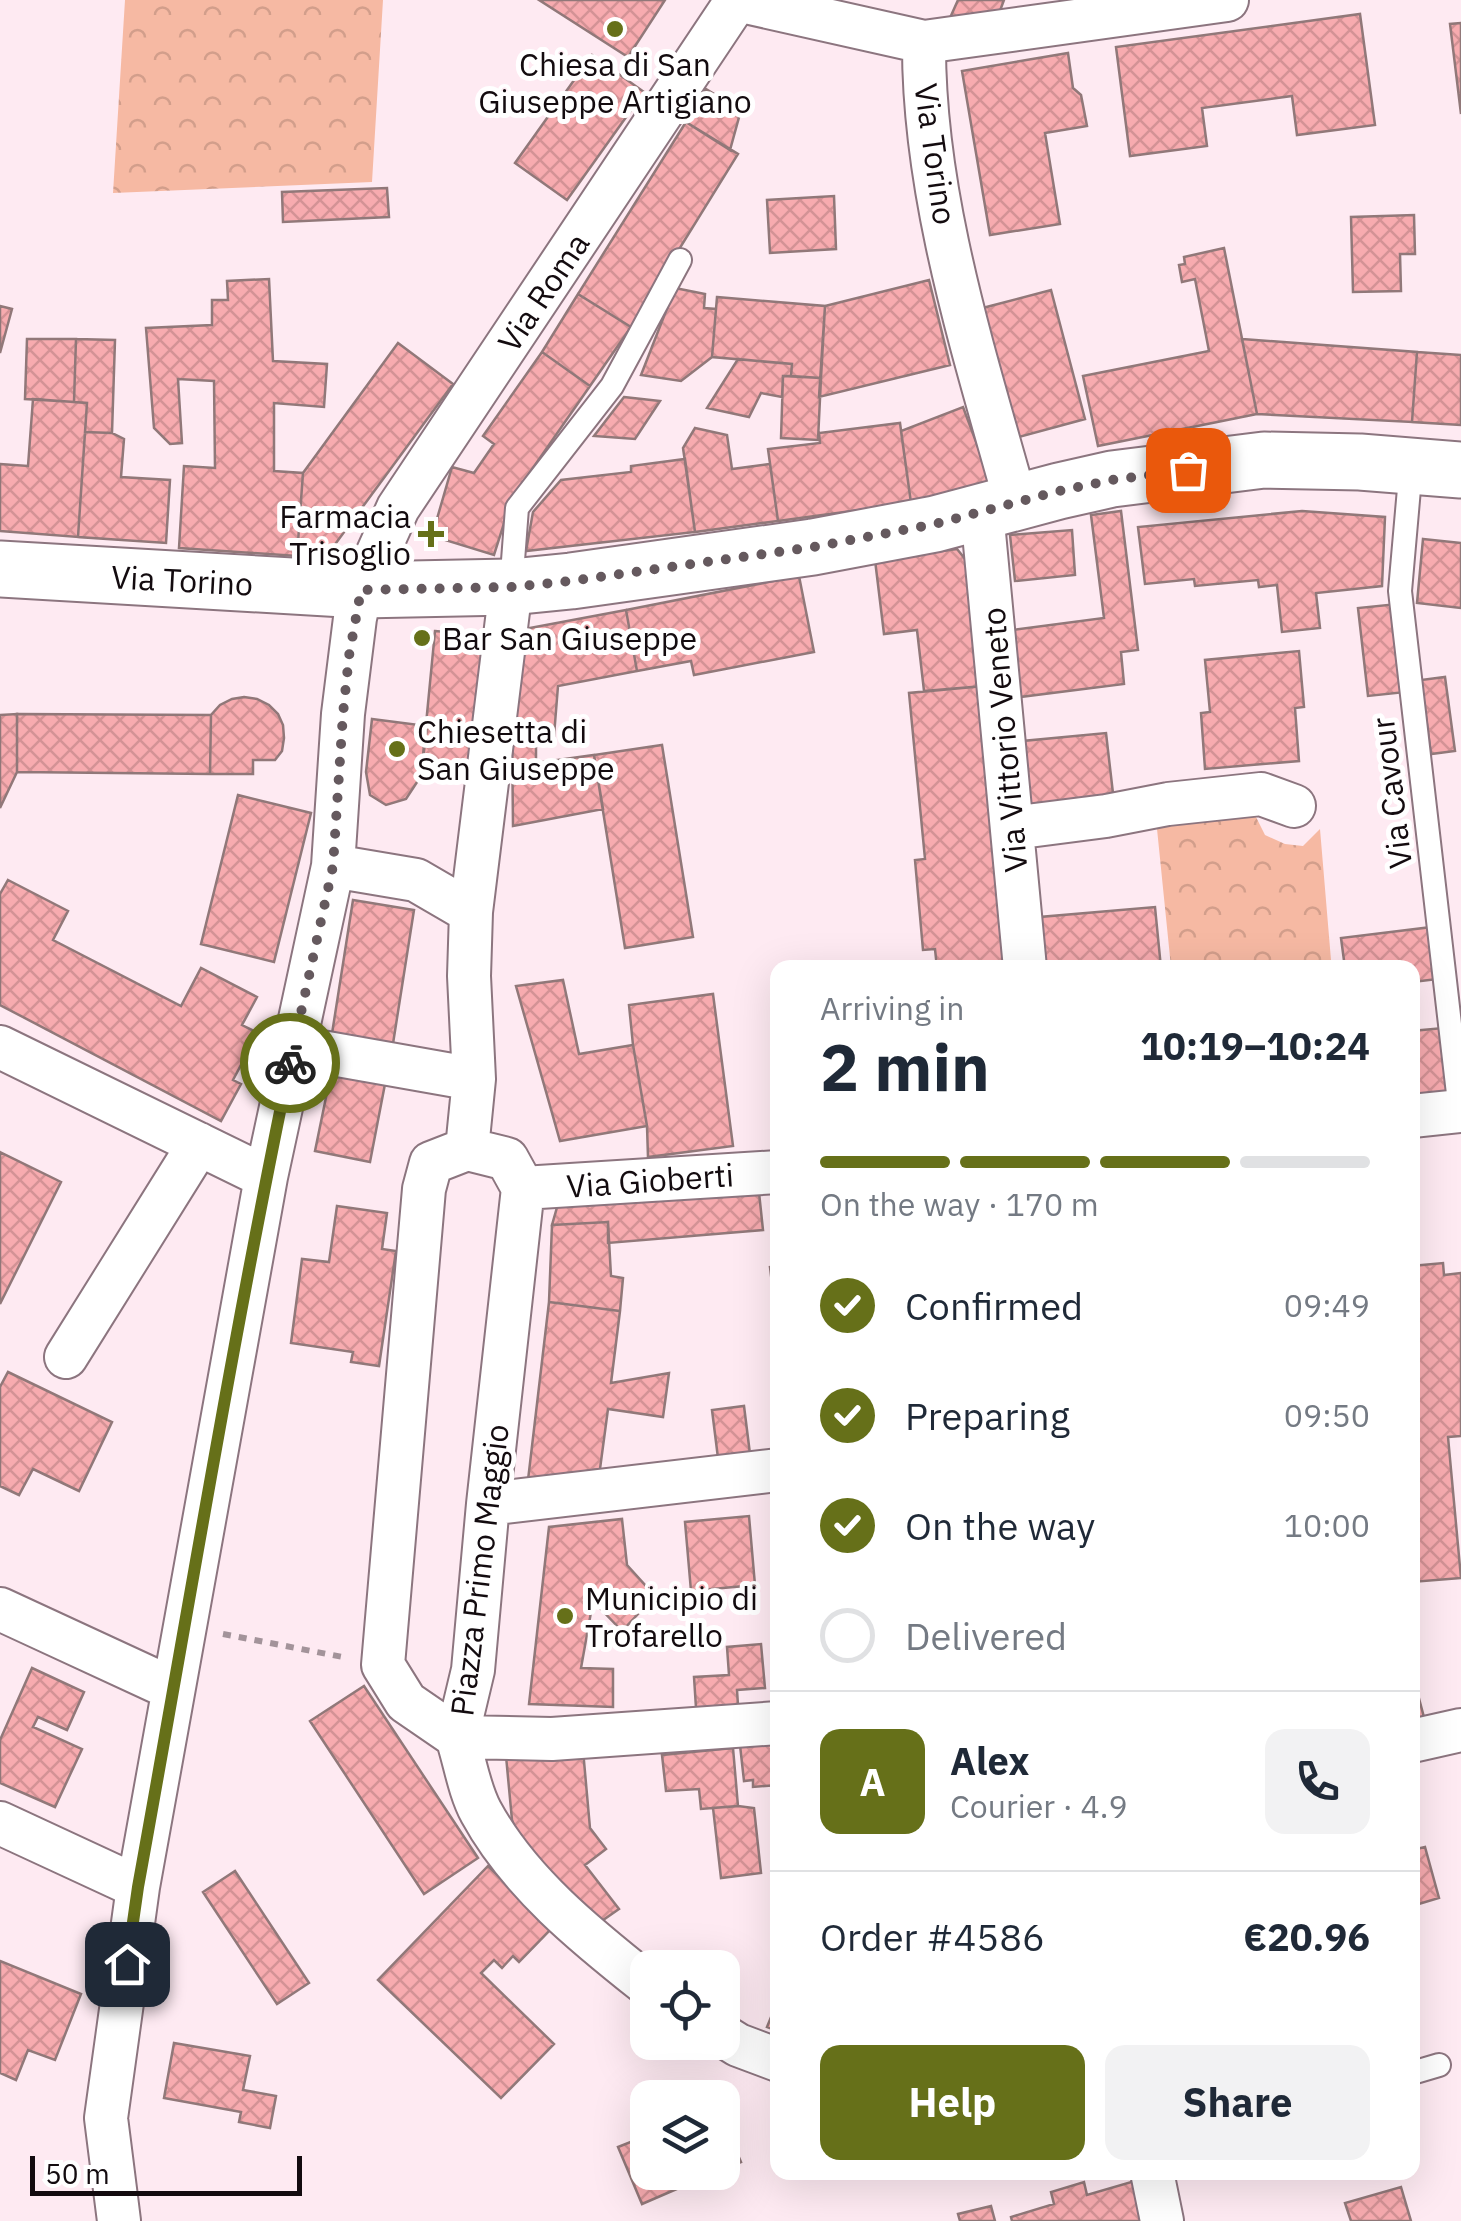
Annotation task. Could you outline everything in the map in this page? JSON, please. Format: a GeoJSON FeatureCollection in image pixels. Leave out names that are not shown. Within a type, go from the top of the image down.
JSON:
{"type":"FeatureCollection","features":[{"type":"Feature","properties":{"kind":"main road","name":"Via Torino"},"geometry":{"type":"LineString","coordinates":[[0,570],[361,590],[512,587],[814,547],[935,524],[1112,480],[1264,460],[1436,468]]}},
{"type":"Feature","properties":{"kind":"street","name":"Via Torino"},"geometry":{"type":"LineString","coordinates":[[999,508],[968,326],[927,126],[924,42],[1227,0]]}},
{"type":"Feature","properties":{"kind":"street"},"geometry":{"type":"LineString","coordinates":[[725,5],[924,42]]}},
{"type":"Feature","properties":{"kind":"street","name":"Via Roma"},"geometry":{"type":"LineString","coordinates":[[115,2219],[106,2118],[138,1887],[266,1177],[333,866],[343,714],[361,590],[398,508],[725,5]]}},
{"type":"Feature","properties":{"kind":"street","name":"Via Vittorio Veneto"},"geometry":{"type":"LineString","coordinates":[[999,508],[1012,828],[1025,960]]}},
{"type":"Feature","properties":{"kind":"street"},"geometry":{"type":"LineString","coordinates":[[467,1148],[474,1079],[468,976],[471,912],[512,587]]}},
{"type":"Feature","properties":{"kind":"street"},"geometry":{"type":"LineString","coordinates":[[1012,828],[1261,794],[1294,806]]}},
{"type":"Feature","properties":{"kind":"street"},"geometry":{"type":"LineString","coordinates":[[333,866],[416,880],[471,912]]}},
{"type":"Feature","properties":{"kind":"street"},"geometry":{"type":"LineString","coordinates":[[0,1047],[266,1177]]}},
{"type":"Feature","properties":{"kind":"street"},"geometry":{"type":"LineString","coordinates":[[293,1048],[474,1079]]}},
{"type":"Feature","properties":{"kind":"street"},"geometry":{"type":"LineString","coordinates":[[1420,1115],[1460,1111]]}},
{"type":"Feature","properties":{"kind":"street"},"geometry":{"type":"LineString","coordinates":[[66,1358],[198,1144]]}},
{"type":"Feature","properties":{"kind":"street"},"geometry":{"type":"LineString","coordinates":[[383,1665],[424,1189],[431,1164],[467,1148],[507,1160],[523,1188]]}},
{"type":"Feature","properties":{"kind":"street","name":"Via Gioberti"},"geometry":{"type":"LineString","coordinates":[[523,1188],[770,1173]]}},
{"type":"Feature","properties":{"kind":"street","name":"Piazza Primo Maggio"},"geometry":{"type":"LineString","coordinates":[[383,1665],[406,1702],[458,1737],[473,1670],[523,1188]]}},
{"type":"Feature","properties":{"kind":"street"},"geometry":{"type":"LineString","coordinates":[[488,1504],[770,1471]]}},
{"type":"Feature","properties":{"kind":"street"},"geometry":{"type":"LineString","coordinates":[[0,1609],[173,1689]]}},
{"type":"Feature","properties":{"kind":"street"},"geometry":{"type":"LineString","coordinates":[[630,1971],[592,1942],[526,1878],[479,1810],[458,1737],[552,1739],[770,1724]]}},
{"type":"Feature","properties":{"kind":"street"},"geometry":{"type":"LineString","coordinates":[[1420,1739],[1461,1730]]}},
{"type":"Feature","properties":{"kind":"street"},"geometry":{"type":"LineString","coordinates":[[0,1823],[138,1887]]}},
{"type":"Feature","properties":{"kind":"street"},"geometry":{"type":"LineString","coordinates":[[740,2045],[770,2057]]}},
{"type":"Feature","properties":{"kind":"street"},"geometry":{"type":"LineString","coordinates":[[1154,2180],[1162,2221]]}},
{"type":"Feature","properties":{"kind":"lane"},"geometry":{"type":"LineString","coordinates":[[512,587],[517,508],[612,386],[680,260]]}},
{"type":"Feature","properties":{"kind":"lane","name":"Via Cavour"},"geometry":{"type":"LineString","coordinates":[[1436,468],[1400,591],[1460,1111]]}},
{"type":"Feature","properties":{"kind":"lane"},"geometry":{"type":"LineString","coordinates":[[1420,2071],[1439,2065]]}},
{"type":"Feature","properties":{"kind":"path"},"geometry":{"type":"LineString","coordinates":[[184,1627],[383,1665]]}},
{"type":"Feature","properties":{"kind":"green space"},"geometry":{"type":"Polygon","coordinates":[[[125,0],[383,0],[372,182],[113,193],[125,0]]]}},
{"type":"Feature","properties":{"kind":"green space"},"geometry":{"type":"Polygon","coordinates":[[[1252,809],[1265,835],[1285,844],[1303,846],[1320,829],[1331,960],[1170,960],[1156,819],[1252,809]]]}},
{"type":"Feature","properties":{"kind":"building","name":"Chiesa di San Giuseppe Artigiano"},"geometry":{"type":"Polygon","coordinates":[[[539,0],[665,0],[628,57],[539,0]]]}},
{"type":"Feature","properties":{"kind":"building"},"geometry":{"type":"Polygon","coordinates":[[[958,0],[1004,0],[998,16],[950,18],[958,0]]]}},
{"type":"Feature","properties":{"kind":"building"},"geometry":{"type":"Polygon","coordinates":[[[1360,14],[1375,125],[1297,135],[1292,96],[1202,108],[1207,146],[1130,156],[1116,47],[1360,14]]]}},
{"type":"Feature","properties":{"kind":"building"},"geometry":{"type":"Polygon","coordinates":[[[1461,23],[1461,114],[1450,24],[1461,23]]]}},
{"type":"Feature","properties":{"kind":"building"},"geometry":{"type":"Polygon","coordinates":[[[1068,53],[1073,88],[1081,95],[1087,126],[1045,133],[1060,224],[990,235],[962,71],[1068,53]]]}},
{"type":"Feature","properties":{"kind":"building"},"geometry":{"type":"Polygon","coordinates":[[[592,55],[644,92],[567,200],[515,163],[592,55]]]}},
{"type":"Feature","properties":{"kind":"building"},"geometry":{"type":"Polygon","coordinates":[[[706,89],[741,110],[730,150],[686,122],[706,89]]]}},
{"type":"Feature","properties":{"kind":"building"},"geometry":{"type":"Polygon","coordinates":[[[686,122],[738,154],[631,327],[578,294],[686,122]]]}},
{"type":"Feature","properties":{"kind":"building"},"geometry":{"type":"Polygon","coordinates":[[[387,188],[389,217],[283,222],[282,192],[387,188]]]}},
{"type":"Feature","properties":{"kind":"building"},"geometry":{"type":"Polygon","coordinates":[[[834,196],[836,249],[770,253],[767,200],[834,196]]]}},
{"type":"Feature","properties":{"kind":"building"},"geometry":{"type":"Polygon","coordinates":[[[1414,215],[1415,254],[1400,254],[1401,291],[1353,292],[1351,217],[1414,215]]]}},
{"type":"Feature","properties":{"kind":"building"},"geometry":{"type":"Polygon","coordinates":[[[1224,248],[1257,414],[1098,446],[1083,376],[1209,351],[1195,279],[1182,282],[1179,265],[1185,264],[1184,257],[1224,248]]]}},
{"type":"Feature","properties":{"kind":"building"},"geometry":{"type":"Polygon","coordinates":[[[269,279],[273,361],[327,364],[324,407],[274,403],[274,471],[303,473],[297,556],[179,548],[184,466],[215,468],[214,381],[178,379],[182,443],[170,444],[154,428],[146,328],[212,325],[212,300],[228,300],[227,281],[269,279]]]}},
{"type":"Feature","properties":{"kind":"building"},"geometry":{"type":"Polygon","coordinates":[[[929,280],[950,365],[819,397],[825,306],[929,280]]]}},
{"type":"Feature","properties":{"kind":"building"},"geometry":{"type":"Polygon","coordinates":[[[675,288],[705,294],[704,308],[716,309],[712,357],[681,381],[641,375],[675,288]]]}},
{"type":"Feature","properties":{"kind":"building"},"geometry":{"type":"Polygon","coordinates":[[[1051,290],[1085,419],[1008,440],[975,310],[1051,290]]]}},
{"type":"Feature","properties":{"kind":"building"},"geometry":{"type":"Polygon","coordinates":[[[578,294],[631,327],[590,386],[542,352],[578,294]]]}},
{"type":"Feature","properties":{"kind":"building"},"geometry":{"type":"Polygon","coordinates":[[[717,297],[825,306],[821,378],[791,376],[792,364],[712,357],[717,297]]]}},
{"type":"Feature","properties":{"kind":"building"},"geometry":{"type":"Polygon","coordinates":[[[0,306],[12,309],[0,353],[0,306]]]}},
{"type":"Feature","properties":{"kind":"building"},"geometry":{"type":"Polygon","coordinates":[[[27,339],[76,339],[74,402],[25,399],[27,339]]]}},
{"type":"Feature","properties":{"kind":"building"},"geometry":{"type":"Polygon","coordinates":[[[76,339],[115,340],[112,433],[85,432],[87,403],[74,402],[76,339]]]}},
{"type":"Feature","properties":{"kind":"building"},"geometry":{"type":"Polygon","coordinates":[[[1242,339],[1417,352],[1412,422],[1257,414],[1242,339]]]}},
{"type":"Feature","properties":{"kind":"building"},"geometry":{"type":"Polygon","coordinates":[[[398,343],[453,384],[325,558],[297,556],[303,473],[398,343]]]}},
{"type":"Feature","properties":{"kind":"building"},"geometry":{"type":"Polygon","coordinates":[[[542,352],[590,386],[512,498],[494,555],[432,536],[452,467],[474,473],[494,444],[483,436],[542,352]]]}},
{"type":"Feature","properties":{"kind":"building"},"geometry":{"type":"Polygon","coordinates":[[[1417,352],[1461,355],[1461,425],[1412,422],[1417,352]]]}},
{"type":"Feature","properties":{"kind":"building"},"geometry":{"type":"Polygon","coordinates":[[[738,359],[792,364],[791,376],[783,376],[782,397],[761,393],[749,417],[707,408],[738,359]]]}},
{"type":"Feature","properties":{"kind":"building"},"geometry":{"type":"Polygon","coordinates":[[[783,376],[821,378],[818,440],[781,438],[783,376]]]}},
{"type":"Feature","properties":{"kind":"building"},"geometry":{"type":"Polygon","coordinates":[[[624,397],[660,401],[635,439],[594,436],[624,397]]]}},
{"type":"Feature","properties":{"kind":"building"},"geometry":{"type":"Polygon","coordinates":[[[33,399],[87,403],[78,537],[0,531],[0,464],[28,466],[33,399]]]}},
{"type":"Feature","properties":{"kind":"building"},"geometry":{"type":"Polygon","coordinates":[[[963,407],[991,482],[911,503],[901,431],[963,407]]]}},
{"type":"Feature","properties":{"kind":"building"},"geometry":{"type":"Polygon","coordinates":[[[900,423],[911,503],[778,521],[768,449],[820,443],[819,433],[900,423]]]}},
{"type":"Feature","properties":{"kind":"building"},"geometry":{"type":"Polygon","coordinates":[[[695,428],[727,435],[732,469],[770,464],[778,521],[695,532],[683,448],[695,428]]]}},
{"type":"Feature","properties":{"kind":"building"},"geometry":{"type":"Polygon","coordinates":[[[85,432],[112,433],[124,439],[121,477],[170,480],[166,543],[78,537],[85,432]]]}},
{"type":"Feature","properties":{"kind":"building"},"geometry":{"type":"Polygon","coordinates":[[[685,459],[695,532],[526,551],[533,512],[561,480],[631,472],[631,466],[685,459]]]}},
{"type":"Feature","properties":{"kind":"building"},"geometry":{"type":"Polygon","coordinates":[[[1121,511],[1138,650],[1121,652],[1124,684],[1020,697],[1012,630],[1104,618],[1091,515],[1121,511]]]}},
{"type":"Feature","properties":{"kind":"building"},"geometry":{"type":"Polygon","coordinates":[[[1302,511],[1385,517],[1382,586],[1316,593],[1320,628],[1282,632],[1277,585],[1259,587],[1258,580],[1195,586],[1194,579],[1145,584],[1138,527],[1302,511]]]}},
{"type":"Feature","properties":{"kind":"building"},"geometry":{"type":"Polygon","coordinates":[[[1072,530],[1075,575],[1015,581],[1010,535],[1072,530]]]}},
{"type":"Feature","properties":{"kind":"building"},"geometry":{"type":"Polygon","coordinates":[[[1423,539],[1461,543],[1461,608],[1417,603],[1423,539]]]}},
{"type":"Feature","properties":{"kind":"building"},"geometry":{"type":"Polygon","coordinates":[[[957,549],[970,565],[984,686],[924,691],[917,630],[884,634],[875,560],[957,549]]]}},
{"type":"Feature","properties":{"kind":"building"},"geometry":{"type":"Polygon","coordinates":[[[799,576],[814,652],[694,675],[691,661],[637,671],[626,610],[799,576]]]}},
{"type":"Feature","properties":{"kind":"building"},"geometry":{"type":"Polygon","coordinates":[[[1397,604],[1406,692],[1368,696],[1358,608],[1397,604]]]}},
{"type":"Feature","properties":{"kind":"building"},"geometry":{"type":"Polygon","coordinates":[[[626,610],[637,671],[558,686],[554,736],[512,733],[519,630],[626,610]]]}},
{"type":"Feature","properties":{"kind":"building"},"geometry":{"type":"Polygon","coordinates":[[[435,631],[489,636],[475,781],[421,776],[435,631]]]}},
{"type":"Feature","properties":{"kind":"building"},"geometry":{"type":"Polygon","coordinates":[[[1299,651],[1304,707],[1295,708],[1299,761],[1205,769],[1201,713],[1210,712],[1205,660],[1299,651]]]}},
{"type":"Feature","properties":{"kind":"building"},"geometry":{"type":"Polygon","coordinates":[[[1445,677],[1455,751],[1431,754],[1421,680],[1445,677]]]}},
{"type":"Feature","properties":{"kind":"building"},"geometry":{"type":"Polygon","coordinates":[[[984,686],[1009,960],[936,960],[935,949],[923,950],[915,860],[925,859],[909,693],[984,686]]]}},
{"type":"Feature","properties":{"kind":"building"},"geometry":{"type":"Polygon","coordinates":[[[244,697],[269,705],[278,714],[283,725],[282,751],[275,760],[253,760],[253,774],[210,774],[211,715],[220,705],[244,697]]]}},
{"type":"Feature","properties":{"kind":"building"},"geometry":{"type":"Polygon","coordinates":[[[17,714],[211,715],[210,774],[17,772],[17,714]]]}},
{"type":"Feature","properties":{"kind":"building"},"geometry":{"type":"Polygon","coordinates":[[[17,714],[17,772],[0,808],[0,715],[17,714]]]}},
{"type":"Feature","properties":{"kind":"building","name":"Chiesetta di San Giuseppe"},"geometry":{"type":"Polygon","coordinates":[[[372,719],[427,726],[421,776],[406,799],[386,805],[370,795],[366,772],[372,719]]]}},
{"type":"Feature","properties":{"kind":"building"},"geometry":{"type":"Polygon","coordinates":[[[512,733],[536,734],[536,763],[594,755],[603,809],[513,826],[512,733]]]}},
{"type":"Feature","properties":{"kind":"building"},"geometry":{"type":"Polygon","coordinates":[[[1106,733],[1114,802],[1029,811],[1023,741],[1106,733]]]}},
{"type":"Feature","properties":{"kind":"building"},"geometry":{"type":"Polygon","coordinates":[[[662,745],[693,937],[625,948],[594,755],[662,745]]]}},
{"type":"Feature","properties":{"kind":"building"},"geometry":{"type":"Polygon","coordinates":[[[238,795],[311,813],[274,962],[201,944],[238,795]]]}},
{"type":"Feature","properties":{"kind":"building"},"geometry":{"type":"Polygon","coordinates":[[[8,880],[68,911],[53,940],[181,1006],[201,968],[257,997],[242,1025],[258,1033],[233,1080],[241,1084],[221,1121],[0,1005],[0,894],[8,880]]]}},
{"type":"Feature","properties":{"kind":"building"},"geometry":{"type":"Polygon","coordinates":[[[353,900],[414,910],[392,1050],[331,1040],[353,900]]]}},
{"type":"Feature","properties":{"kind":"building"},"geometry":{"type":"Polygon","coordinates":[[[1155,907],[1160,960],[1043,960],[1040,917],[1155,907]]]}},
{"type":"Feature","properties":{"kind":"building"},"geometry":{"type":"Polygon","coordinates":[[[1432,927],[1438,979],[1420,981],[1420,960],[1344,960],[1341,938],[1432,927]]]}},
{"type":"Feature","properties":{"kind":"building"},"geometry":{"type":"Polygon","coordinates":[[[563,980],[579,1054],[633,1045],[647,1126],[560,1141],[516,986],[563,980]]]}},
{"type":"Feature","properties":{"kind":"building"},"geometry":{"type":"Polygon","coordinates":[[[713,994],[733,1146],[648,1157],[629,1005],[713,994]]]}},
{"type":"Feature","properties":{"kind":"building"},"geometry":{"type":"Polygon","coordinates":[[[1443,1028],[1451,1100],[1420,1103],[1420,1030],[1443,1028]]]}},
{"type":"Feature","properties":{"kind":"building"},"geometry":{"type":"Polygon","coordinates":[[[331,1073],[385,1084],[370,1162],[315,1151],[331,1073]]]}},
{"type":"Feature","properties":{"kind":"building"},"geometry":{"type":"Polygon","coordinates":[[[0,1152],[61,1182],[0,1304],[0,1152]]]}},
{"type":"Feature","properties":{"kind":"building"},"geometry":{"type":"Polygon","coordinates":[[[758,1183],[763,1230],[608,1243],[608,1222],[552,1225],[560,1197],[758,1183]]]}},
{"type":"Feature","properties":{"kind":"building"},"geometry":{"type":"Polygon","coordinates":[[[337,1206],[387,1213],[382,1249],[396,1251],[379,1366],[351,1362],[353,1352],[291,1343],[302,1259],[329,1262],[337,1206]]]}},
{"type":"Feature","properties":{"kind":"building"},"geometry":{"type":"Polygon","coordinates":[[[608,1222],[611,1276],[623,1278],[620,1311],[549,1302],[552,1225],[608,1222]]]}},
{"type":"Feature","properties":{"kind":"building"},"geometry":{"type":"Polygon","coordinates":[[[1443,1263],[1444,1275],[1461,1273],[1461,1436],[1448,1437],[1461,1578],[1420,1581],[1420,1265],[1443,1263]]]}},
{"type":"Feature","properties":{"kind":"building"},"geometry":{"type":"Polygon","coordinates":[[[549,1302],[620,1311],[611,1383],[669,1373],[663,1417],[608,1409],[600,1469],[528,1480],[549,1302]]]}},
{"type":"Feature","properties":{"kind":"building"},"geometry":{"type":"Polygon","coordinates":[[[8,1372],[112,1422],[79,1491],[33,1469],[19,1495],[0,1486],[0,1387],[8,1372]]]}},
{"type":"Feature","properties":{"kind":"building"},"geometry":{"type":"Polygon","coordinates":[[[744,1406],[750,1454],[718,1458],[712,1410],[744,1406]]]}},
{"type":"Feature","properties":{"kind":"building"},"geometry":{"type":"Polygon","coordinates":[[[749,1516],[755,1585],[691,1591],[685,1522],[749,1516]]]}},
{"type":"Feature","properties":{"kind":"building","name":"Municipio di Trofarello"},"geometry":{"type":"Polygon","coordinates":[[[622,1519],[627,1565],[655,1596],[622,1631],[593,1601],[581,1668],[613,1669],[613,1707],[529,1704],[549,1527],[622,1519]]]}},
{"type":"Feature","properties":{"kind":"building"},"geometry":{"type":"Polygon","coordinates":[[[761,1644],[765,1688],[737,1690],[738,1705],[696,1708],[694,1677],[729,1675],[727,1647],[761,1644]]]}},
{"type":"Feature","properties":{"kind":"building"},"geometry":{"type":"Polygon","coordinates":[[[32,1668],[84,1692],[67,1730],[38,1717],[33,1727],[82,1749],[55,1807],[0,1783],[0,1740],[32,1668]]]}},
{"type":"Feature","properties":{"kind":"building"},"geometry":{"type":"Polygon","coordinates":[[[364,1686],[478,1858],[424,1894],[310,1721],[364,1686]]]}},
{"type":"Feature","properties":{"kind":"building"},"geometry":{"type":"Polygon","coordinates":[[[1420,1702],[1426,1725],[1420,1727],[1420,1702]]]}},
{"type":"Feature","properties":{"kind":"building"},"geometry":{"type":"Polygon","coordinates":[[[770,1733],[770,1786],[753,1787],[753,1780],[744,1781],[739,1736],[770,1733]]]}},
{"type":"Feature","properties":{"kind":"building"},"geometry":{"type":"Polygon","coordinates":[[[733,1748],[738,1806],[701,1809],[699,1789],[666,1791],[662,1755],[733,1748]]]}},
{"type":"Feature","properties":{"kind":"building"},"geometry":{"type":"Polygon","coordinates":[[[583,1750],[590,1828],[606,1849],[585,1865],[619,1909],[593,1927],[523,1847],[512,1820],[506,1756],[583,1750]]]}},
{"type":"Feature","properties":{"kind":"building"},"geometry":{"type":"Polygon","coordinates":[[[713,1808],[754,1808],[761,1873],[721,1878],[713,1808]]]}},
{"type":"Feature","properties":{"kind":"building"},"geometry":{"type":"Polygon","coordinates":[[[1425,1847],[1439,1898],[1420,1904],[1420,1848],[1425,1847]]]}},
{"type":"Feature","properties":{"kind":"building"},"geometry":{"type":"Polygon","coordinates":[[[488,1866],[552,1928],[519,1962],[513,1956],[502,1968],[494,1960],[481,1973],[554,2044],[501,2098],[378,1980],[488,1866]]]}},
{"type":"Feature","properties":{"kind":"building"},"geometry":{"type":"Polygon","coordinates":[[[235,1871],[309,1983],[277,2004],[203,1892],[235,1871]]]}},
{"type":"Feature","properties":{"kind":"building"},"geometry":{"type":"Polygon","coordinates":[[[0,1961],[81,1994],[55,2060],[28,2050],[16,2080],[0,2073],[0,1961]]]}},
{"type":"Feature","properties":{"kind":"building"},"geometry":{"type":"Polygon","coordinates":[[[174,2043],[250,2056],[243,2090],[276,2096],[270,2128],[239,2122],[241,2112],[164,2098],[174,2043]]]}},
{"type":"Feature","properties":{"kind":"building"},"geometry":{"type":"Polygon","coordinates":[[[630,2142],[630,2176],[618,2147],[630,2142]]]}},
{"type":"Feature","properties":{"kind":"building"},"geometry":{"type":"Polygon","coordinates":[[[1146,2180],[1156,2216],[1140,2221],[1012,2221],[1011,2217],[1054,2204],[1051,2192],[1084,2182],[1087,2195],[1146,2180]]]}},
{"type":"Feature","properties":{"kind":"building"},"geometry":{"type":"Polygon","coordinates":[[[1401,2187],[1411,2221],[1351,2221],[1345,2203],[1401,2187]]]}},
{"type":"Feature","properties":{"kind":"building"},"geometry":{"type":"Polygon","coordinates":[[[636,2190],[674,2190],[642,2204],[636,2190]]]}},
{"type":"Feature","properties":{"kind":"building"},"geometry":{"type":"Polygon","coordinates":[[[991,2206],[995,2221],[960,2221],[958,2214],[991,2206]]]}},
{"type":"Feature","properties":{"kind":"way so far"},"geometry":{"type":"LineString","coordinates":[[290,1063],[333,866],[343,714],[361,590],[512,587],[814,547],[935,524],[1112,480],[1188,470]]}},
{"type":"Feature","properties":{"kind":"place","name":"Chiesa di San Giuseppe Artigiano"},"geometry":{"type":"Point","coordinates":[615,29]}},
{"type":"Feature","properties":{"kind":"place","name":"Farmacia Trisoglio"},"geometry":{"type":"Point","coordinates":[431,534]}},
{"type":"Feature","properties":{"kind":"place","name":"Bar San Giuseppe"},"geometry":{"type":"Point","coordinates":[422,638]}},
{"type":"Feature","properties":{"kind":"place","name":"Chiesetta di San Giuseppe"},"geometry":{"type":"Point","coordinates":[397,749]}},
{"type":"Feature","properties":{"kind":"place","name":"Municipio di Trofarello"},"geometry":{"type":"Point","coordinates":[565,1616]}},
{"type":"Feature","properties":{"kind":"route"},"geometry":{"type":"LineString","coordinates":[[127,1964],[225,1402],[290,1063]]}}]}
